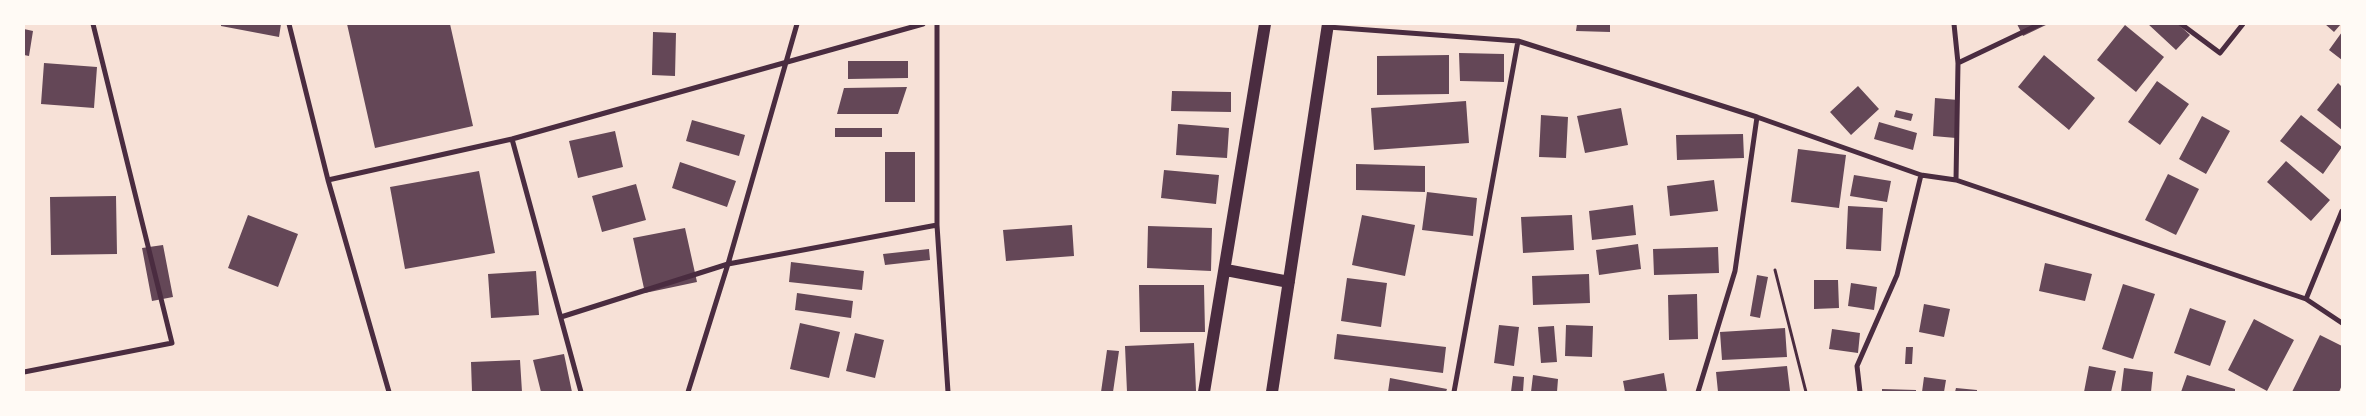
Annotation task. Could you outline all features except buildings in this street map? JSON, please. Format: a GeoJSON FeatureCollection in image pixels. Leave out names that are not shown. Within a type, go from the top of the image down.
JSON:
{"type":"FeatureCollection","features":[{"type":"Feature","properties":{"kind":"main road"},"geometry":{"type":"LineString","coordinates":[[1204,392],[1226,270],[1265,24]]}},
{"type":"Feature","properties":{"kind":"main road"},"geometry":{"type":"LineString","coordinates":[[1272,392],[1328,25]]}},
{"type":"Feature","properties":{"kind":"main road"},"geometry":{"type":"LineString","coordinates":[[1226,270],[1289,282]]}},
{"type":"Feature","properties":{"kind":"street"},"geometry":{"type":"LineString","coordinates":[[24,372],[172,344],[93,24]]}},
{"type":"Feature","properties":{"kind":"street"},"geometry":{"type":"LineString","coordinates":[[289,24],[328,180],[389,392]]}},
{"type":"Feature","properties":{"kind":"street"},"geometry":{"type":"LineString","coordinates":[[688,392],[728,264],[785,62],[798,24]]}},
{"type":"Feature","properties":{"kind":"street"},"geometry":{"type":"LineString","coordinates":[[328,180],[512,139],[923,24]]}},
{"type":"Feature","properties":{"kind":"street"},"geometry":{"type":"LineString","coordinates":[[937,24],[937,225],[948,392]]}},
{"type":"Feature","properties":{"kind":"street"},"geometry":{"type":"LineString","coordinates":[[1954,24],[1958,63],[1956,180]]}},
{"type":"Feature","properties":{"kind":"street"},"geometry":{"type":"LineString","coordinates":[[1958,63],[2040,24]]}},
{"type":"Feature","properties":{"kind":"street"},"geometry":{"type":"LineString","coordinates":[[2181,24],[2220,52],[2243,24]]}},
{"type":"Feature","properties":{"kind":"street"},"geometry":{"type":"LineString","coordinates":[[1328,25],[1518,42],[1757,117],[1921,175],[1956,180],[2306,299],[2342,323]]}},
{"type":"Feature","properties":{"kind":"street"},"geometry":{"type":"LineString","coordinates":[[1454,392],[1518,42]]}},
{"type":"Feature","properties":{"kind":"street"},"geometry":{"type":"LineString","coordinates":[[1698,392],[1736,270],[1757,117]]}},
{"type":"Feature","properties":{"kind":"street"},"geometry":{"type":"LineString","coordinates":[[512,139],[581,392]]}},
{"type":"Feature","properties":{"kind":"street"},"geometry":{"type":"LineString","coordinates":[[1860,392],[1858,366],[1896,275],[1921,175]]}},
{"type":"Feature","properties":{"kind":"street"},"geometry":{"type":"LineString","coordinates":[[2306,299],[2342,211]]}},
{"type":"Feature","properties":{"kind":"street"},"geometry":{"type":"LineString","coordinates":[[562,317],[728,264],[937,225]]}},
{"type":"Feature","properties":{"kind":"path"},"geometry":{"type":"LineString","coordinates":[[1775,270],[1806,392]]}}]}
